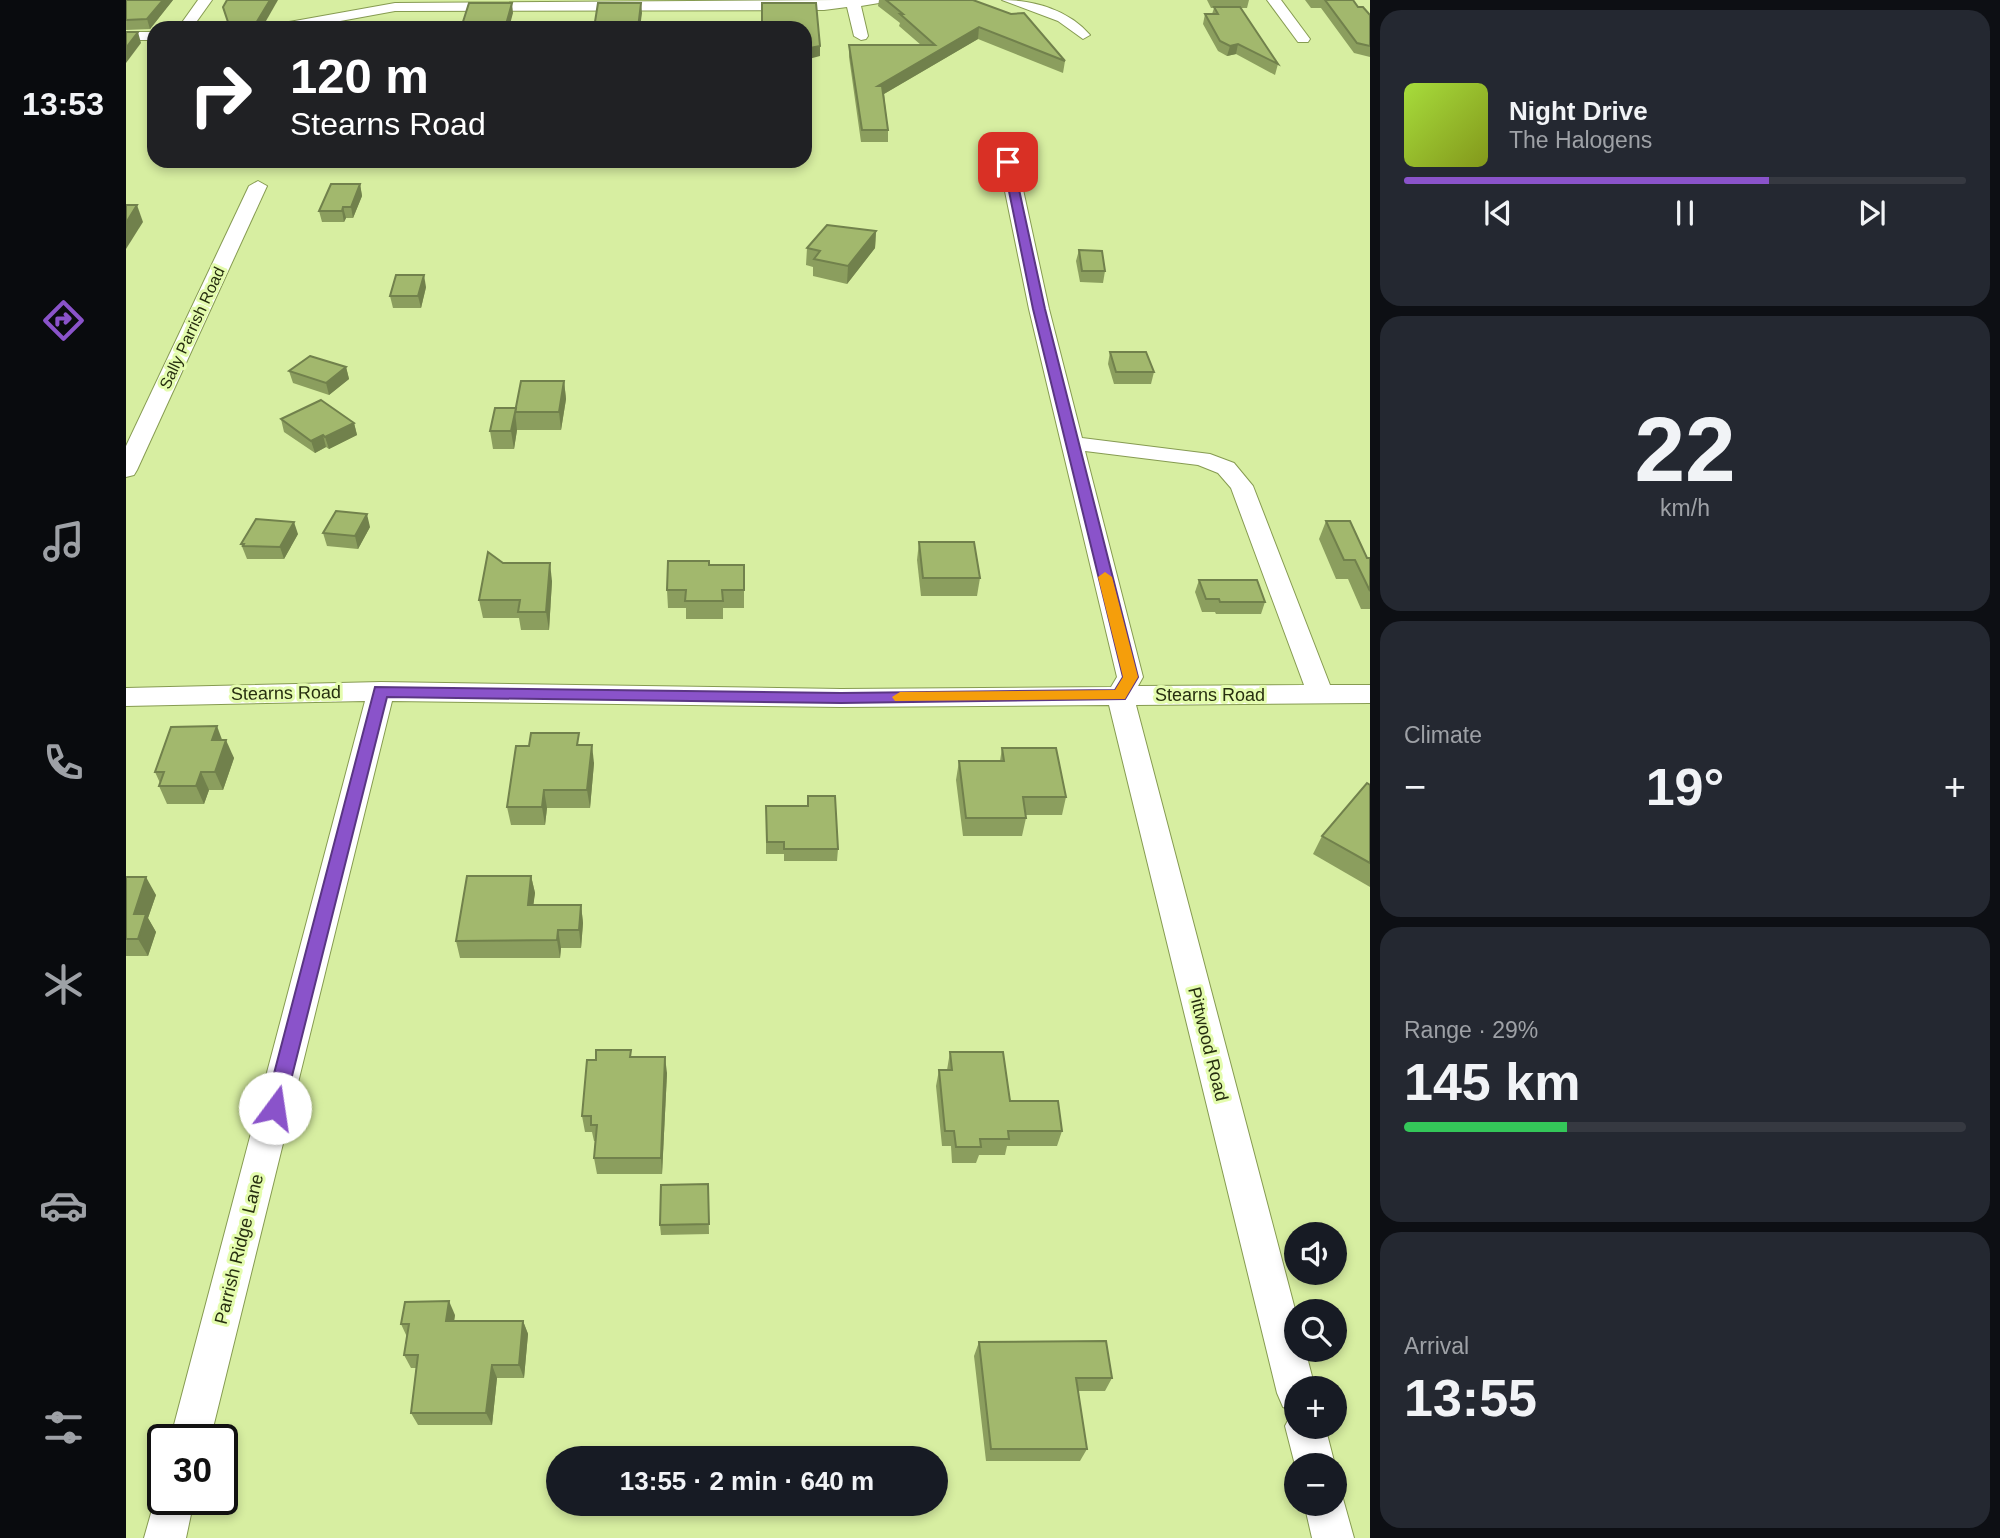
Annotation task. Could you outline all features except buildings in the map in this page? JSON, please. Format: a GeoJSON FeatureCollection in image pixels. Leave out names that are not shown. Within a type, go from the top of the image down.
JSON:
{"type":"FeatureCollection","features":[{"type":"Feature","properties":{"kind":"street"},"geometry":{"type":"LineString","coordinates":[[190,21],[205,0]]}},
{"type":"Feature","properties":{"kind":"street"},"geometry":{"type":"LineString","coordinates":[[312,21],[394,4],[557,12],[853,4],[874,0]]}},
{"type":"Feature","properties":{"kind":"street"},"geometry":{"type":"LineString","coordinates":[[1009,0],[1063,18],[1083,35]]}},
{"type":"Feature","properties":{"kind":"street"},"geometry":{"type":"LineString","coordinates":[[1274,0],[1303,39]]}},
{"type":"Feature","properties":{"kind":"street"},"geometry":{"type":"LineString","coordinates":[[853,4],[861,36]]}},
{"type":"Feature","properties":{"kind":"street"},"geometry":{"type":"LineString","coordinates":[[126,36],[147,36]]}},
{"type":"Feature","properties":{"kind":"street"},"geometry":{"type":"LineString","coordinates":[[1008,162],[1039,309],[1130,677],[1120,695]]}},
{"type":"Feature","properties":{"kind":"street","name":"Sally Parrish Road"},"geometry":{"type":"LineString","coordinates":[[126,470],[258,186]]}},
{"type":"Feature","properties":{"kind":"street"},"geometry":{"type":"LineString","coordinates":[[1072,443],[1202,459],[1226,468],[1242,486],[1321,695]]}},
{"type":"Feature","properties":{"kind":"street","name":"Stearns Road"},"geometry":{"type":"LineString","coordinates":[[126,697],[381,691],[841,698],[1370,694]]}},
{"type":"Feature","properties":{"kind":"street","name":"Parrish Ridge Lane"},"geometry":{"type":"LineString","coordinates":[[194,1424],[381,691]]}},
{"type":"Feature","properties":{"kind":"street","name":"Pittwood Road"},"geometry":{"type":"LineString","coordinates":[[1120,695],[1293,1376]]}},
{"type":"Feature","properties":{"kind":"street"},"geometry":{"type":"LineString","coordinates":[[165,1538],[170,1515]]}},
{"type":"Feature","properties":{"kind":"street"},"geometry":{"type":"LineString","coordinates":[[1328,1516],[1334,1538]]}},
{"type":"Feature","properties":{"kind":"slow traffic"},"geometry":{"type":"LineString","coordinates":[[900,697],[1120,695],[1130,677],[1105,577]]}},
{"type":"Feature","properties":{"kind":"route"},"geometry":{"type":"LineString","coordinates":[[275,1108],[381,691],[841,698],[1120,695],[1130,677],[1039,309],[1008,162]]}}]}
